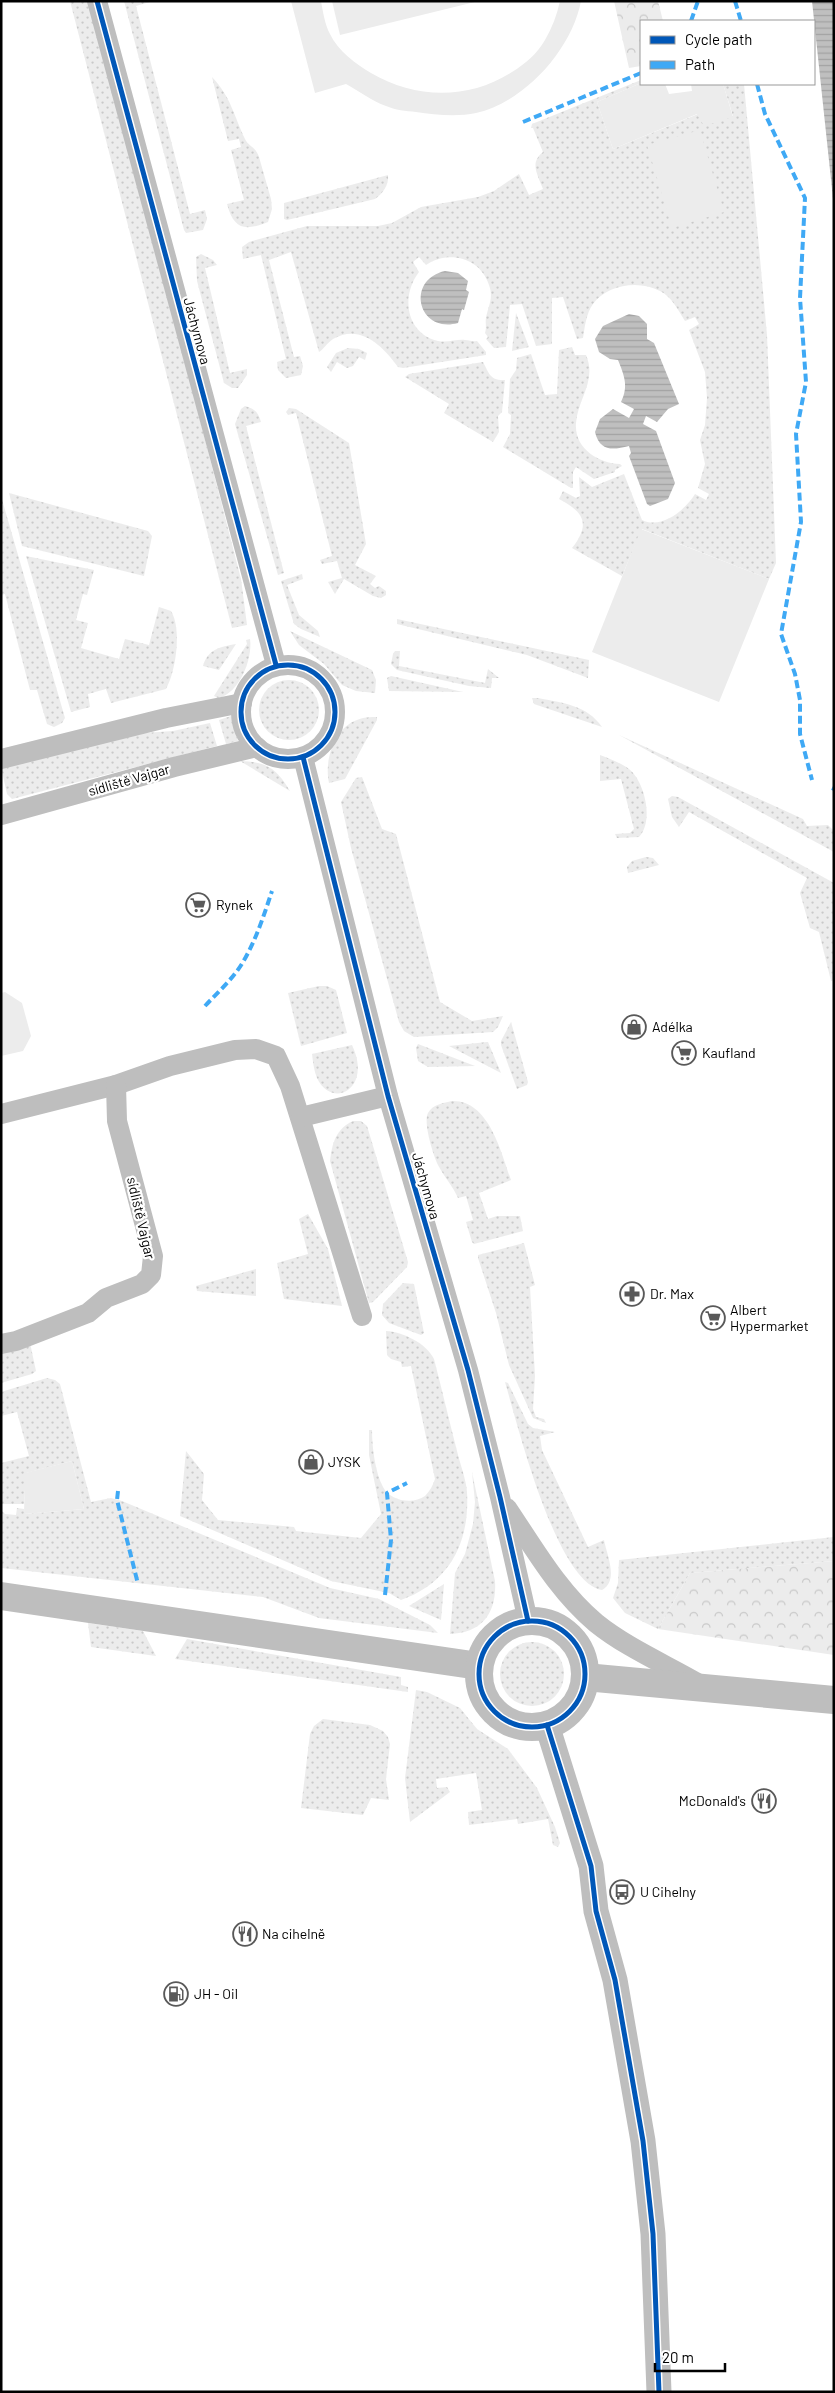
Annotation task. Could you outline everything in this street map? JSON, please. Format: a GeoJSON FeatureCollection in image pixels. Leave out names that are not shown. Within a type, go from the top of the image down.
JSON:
{"type":"FeatureCollection","features":[{"type":"Feature","properties":{"kind":"main road"},"geometry":{"type":"LineString","coordinates":[[1,1596],[479,1666]]}},
{"type":"Feature","properties":{"kind":"main road"},"geometry":{"type":"LineString","coordinates":[[528,1621],[543,1622],[556,1627],[568,1636],[578,1648],[583,1662],[585,1677],[583,1690],[569,1712],[547,1726],[532,1728],[516,1726],[503,1719],[491,1709],[483,1696],[479,1681],[479,1666],[484,1649],[496,1635],[510,1626],[528,1621]]}},
{"type":"Feature","properties":{"kind":"main road"},"geometry":{"type":"LineString","coordinates":[[585,1677],[834,1700]]}},
{"type":"Feature","properties":{"kind":"street","name":"Jáchymova"},"geometry":{"type":"LineString","coordinates":[[98,1],[276,666]]}},
{"type":"Feature","properties":{"kind":"street"},"geometry":{"type":"LineString","coordinates":[[300,665],[311,670],[328,686],[334,696],[336,708],[333,729],[321,746],[303,757],[279,758],[257,747],[250,740],[242,722],[242,703],[245,692],[257,675],[276,666],[300,665]]}},
{"type":"Feature","properties":{"kind":"street"},"geometry":{"type":"LineString","coordinates":[[1,759],[156,720],[242,703]]}},
{"type":"Feature","properties":{"kind":"street","name":"sídliště Vajgar"},"geometry":{"type":"LineString","coordinates":[[1,815],[174,767],[257,747]]}},
{"type":"Feature","properties":{"kind":"street","name":"Jáchymova"},"geometry":{"type":"LineString","coordinates":[[303,757],[388,1096],[460,1339],[500,1497],[528,1621]]}},
{"type":"Feature","properties":{"kind":"street"},"geometry":{"type":"LineString","coordinates":[[1,1114],[116,1085],[170,1066],[236,1050],[256,1049],[276,1056],[290,1086],[301,1117],[362,1316]]}},
{"type":"Feature","properties":{"kind":"street","name":"sídliště Vajgar"},"geometry":{"type":"LineString","coordinates":[[1,1344],[16,1341],[88,1313],[106,1298],[142,1284],[151,1275],[154,1256],[117,1121],[116,1085]]}},
{"type":"Feature","properties":{"kind":"street"},"geometry":{"type":"LineString","coordinates":[[301,1117],[388,1096]]}},
{"type":"Feature","properties":{"kind":"street"},"geometry":{"type":"LineString","coordinates":[[500,1497],[562,1588],[596,1622],[612,1635],[705,1687]]}},
{"type":"Feature","properties":{"kind":"street"},"geometry":{"type":"LineString","coordinates":[[547,1726],[591,1866],[596,1911],[615,1980],[643,2141],[653,2234],[659,2392]]}},
{"type":"Feature","properties":{"kind":"green space"},"geometry":{"type":"Polygon","coordinates":[[[70,1],[92,1],[241,579],[247,625],[232,628],[70,1]]]}},
{"type":"Feature","properties":{"kind":"green space"},"geometry":{"type":"Polygon","coordinates":[[[124,1],[153,1],[136,6],[190,214],[205,210],[207,219],[203,230],[186,233],[184,230],[124,1]]]}},
{"type":"Feature","properties":{"kind":"green space"},"geometry":{"type":"Polygon","coordinates":[[[291,1],[321,1],[324,18],[333,40],[359,66],[388,82],[406,88],[442,93],[478,88],[517,69],[542,45],[552,26],[560,1],[581,1],[568,37],[544,71],[512,98],[494,107],[476,113],[454,115],[404,111],[393,108],[346,84],[315,93],[291,1]]]}},
{"type":"Feature","properties":{"kind":"green space"},"geometry":{"type":"Polygon","coordinates":[[[332,1],[479,1],[340,35],[332,1]]]}},
{"type":"Feature","properties":{"kind":"green space"},"geometry":{"type":"Polygon","coordinates":[[[614,1],[658,1],[663,20],[640,20],[640,66],[629,68],[614,1]]]}},
{"type":"Feature","properties":{"kind":"green space"},"geometry":{"type":"Polygon","coordinates":[[[212,77],[228,99],[246,141],[259,157],[272,209],[268,222],[260,225],[247,227],[237,223],[233,219],[227,204],[244,200],[231,150],[241,147],[239,139],[228,141],[212,77]]]}},
{"type":"Feature","properties":{"kind":"green space"},"geometry":{"type":"Polygon","coordinates":[[[640,80],[640,83],[597,102],[613,149],[698,114],[733,116],[723,85],[744,85],[767,335],[776,563],[769,579],[642,529],[622,576],[572,548],[582,532],[582,519],[574,509],[559,499],[563,491],[576,498],[580,496],[579,477],[592,487],[624,474],[642,520],[650,522],[665,520],[673,516],[686,506],[695,494],[706,500],[709,494],[698,488],[705,464],[700,440],[705,425],[707,398],[705,372],[689,330],[699,324],[695,317],[685,321],[674,304],[660,291],[634,285],[615,288],[607,292],[593,304],[587,316],[583,338],[577,339],[563,297],[552,298],[552,344],[536,346],[522,304],[510,305],[506,347],[494,348],[486,339],[488,337],[485,333],[486,318],[491,298],[485,275],[471,262],[462,259],[444,258],[426,265],[419,257],[413,262],[419,272],[413,281],[408,302],[413,322],[427,337],[438,341],[477,341],[486,352],[486,355],[403,368],[398,367],[378,345],[361,335],[343,335],[333,339],[319,352],[291,252],[269,260],[294,357],[300,356],[303,366],[301,375],[286,378],[278,370],[277,362],[286,359],[261,255],[243,259],[242,247],[249,242],[307,226],[378,226],[392,223],[421,207],[478,197],[494,191],[519,174],[529,195],[543,189],[537,174],[536,160],[543,152],[533,128],[531,128],[532,124],[640,80]]]}},
{"type":"Feature","properties":{"kind":"green space"},"geometry":{"type":"Polygon","coordinates":[[[640,83],[640,85],[665,85],[669,94],[692,91],[691,85],[723,85],[733,117],[704,126],[697,114],[613,149],[597,102],[640,83]]]}},
{"type":"Feature","properties":{"kind":"green space"},"geometry":{"type":"Polygon","coordinates":[[[700,130],[724,212],[672,228],[647,145],[700,130]]]}},
{"type":"Feature","properties":{"kind":"green space"},"geometry":{"type":"Polygon","coordinates":[[[388,175],[388,182],[385,188],[375,199],[287,220],[284,219],[284,203],[388,175]]]}},
{"type":"Feature","properties":{"kind":"green space"},"geometry":{"type":"Polygon","coordinates":[[[201,254],[213,260],[217,265],[205,268],[230,373],[247,369],[247,375],[238,388],[232,388],[224,383],[197,281],[196,257],[201,254]]]}},
{"type":"Feature","properties":{"kind":"green space"},"geometry":{"type":"Polygon","coordinates":[[[516,313],[529,347],[512,351],[516,313]]]}},
{"type":"Feature","properties":{"kind":"green space"},"geometry":{"type":"Polygon","coordinates":[[[572,347],[575,355],[586,355],[589,364],[588,381],[577,414],[576,432],[579,440],[583,447],[596,457],[622,466],[615,470],[615,472],[594,479],[576,467],[573,472],[573,488],[571,488],[503,447],[510,434],[511,415],[508,413],[510,379],[516,370],[517,358],[531,354],[545,395],[557,394],[559,350],[572,347]]]}},
{"type":"Feature","properties":{"kind":"green space"},"geometry":{"type":"Polygon","coordinates":[[[348,348],[359,349],[367,353],[365,360],[359,357],[353,366],[347,368],[337,362],[331,372],[327,367],[336,353],[348,348]]]}},
{"type":"Feature","properties":{"kind":"green space"},"geometry":{"type":"Polygon","coordinates":[[[483,362],[493,378],[505,380],[502,412],[498,416],[499,432],[493,442],[444,413],[449,404],[405,377],[409,374],[483,362]]]}},
{"type":"Feature","properties":{"kind":"green space"},"geometry":{"type":"Polygon","coordinates":[[[245,406],[256,411],[261,422],[246,426],[284,573],[278,575],[235,424],[241,409],[245,406]]]}},
{"type":"Feature","properties":{"kind":"green space"},"geometry":{"type":"Polygon","coordinates":[[[289,408],[296,409],[349,443],[366,544],[355,565],[376,576],[370,584],[375,588],[379,586],[386,591],[386,595],[381,598],[373,596],[344,579],[335,594],[328,582],[342,578],[337,561],[322,564],[320,560],[332,556],[296,413],[288,415],[286,412],[289,408]]]}},
{"type":"Feature","properties":{"kind":"green space"},"geometry":{"type":"Polygon","coordinates":[[[9,493],[148,531],[152,536],[144,576],[22,546],[9,493]]]}},
{"type":"Feature","properties":{"kind":"green space"},"geometry":{"type":"Polygon","coordinates":[[[1,496],[65,718],[62,723],[54,727],[47,724],[37,690],[30,690],[5,594],[1,595],[1,496]]]}},
{"type":"Feature","properties":{"kind":"green space"},"geometry":{"type":"Polygon","coordinates":[[[641,529],[769,579],[719,702],[592,652],[641,529]]]}},
{"type":"Feature","properties":{"kind":"green space"},"geometry":{"type":"Polygon","coordinates":[[[26,556],[94,570],[87,595],[83,594],[76,620],[88,623],[81,648],[119,659],[125,639],[149,645],[159,607],[171,611],[177,639],[173,672],[166,689],[111,703],[106,689],[88,694],[90,707],[71,712],[26,556]]]}},
{"type":"Feature","properties":{"kind":"green space"},"geometry":{"type":"Polygon","coordinates":[[[302,574],[303,579],[287,585],[299,615],[318,631],[320,637],[294,624],[281,581],[302,574]]]}},
{"type":"Feature","properties":{"kind":"green space"},"geometry":{"type":"Polygon","coordinates":[[[397,619],[589,660],[588,678],[527,655],[397,624],[397,619]]]}},
{"type":"Feature","properties":{"kind":"green space"},"geometry":{"type":"Polygon","coordinates":[[[290,631],[372,670],[376,680],[375,693],[356,691],[342,685],[324,664],[299,645],[290,631]]]}},
{"type":"Feature","properties":{"kind":"green space"},"geometry":{"type":"Polygon","coordinates":[[[250,639],[247,665],[238,683],[226,695],[218,698],[214,696],[247,644],[246,640],[250,639]]]}},
{"type":"Feature","properties":{"kind":"green space"},"geometry":{"type":"Polygon","coordinates":[[[236,644],[219,670],[203,666],[211,652],[236,644]]]}},
{"type":"Feature","properties":{"kind":"green space"},"geometry":{"type":"Polygon","coordinates":[[[395,651],[400,651],[399,666],[485,683],[488,669],[499,678],[492,678],[491,688],[469,686],[397,670],[391,664],[395,651]]]}},
{"type":"Feature","properties":{"kind":"green space"},"geometry":{"type":"Polygon","coordinates":[[[391,676],[463,692],[389,691],[387,678],[391,676]]]}},
{"type":"Feature","properties":{"kind":"green space"},"geometry":{"type":"Polygon","coordinates":[[[283,680],[295,680],[306,685],[314,693],[319,704],[317,722],[306,735],[295,740],[283,740],[272,735],[264,727],[259,716],[259,704],[264,693],[272,685],[283,680]]]}},
{"type":"Feature","properties":{"kind":"green space"},"geometry":{"type":"Polygon","coordinates":[[[532,698],[582,709],[602,727],[534,704],[532,698]]]}},
{"type":"Feature","properties":{"kind":"green space"},"geometry":{"type":"Polygon","coordinates":[[[231,716],[238,741],[226,744],[219,720],[231,716]]]}},
{"type":"Feature","properties":{"kind":"green space"},"geometry":{"type":"Polygon","coordinates":[[[377,717],[345,779],[329,783],[328,765],[332,746],[342,730],[349,724],[362,718],[377,717]]]}},
{"type":"Feature","properties":{"kind":"green space"},"geometry":{"type":"Polygon","coordinates":[[[210,723],[217,746],[12,799],[7,794],[1,767],[143,733],[173,731],[210,723]]]}},
{"type":"Feature","properties":{"kind":"green space"},"geometry":{"type":"Polygon","coordinates":[[[619,735],[803,819],[807,826],[828,825],[834,831],[834,852],[619,735]]]}},
{"type":"Feature","properties":{"kind":"green space"},"geometry":{"type":"Polygon","coordinates":[[[600,755],[629,769],[639,783],[646,802],[647,812],[644,830],[639,837],[617,838],[615,834],[630,833],[634,829],[621,779],[600,781],[600,755]]]}},
{"type":"Feature","properties":{"kind":"green space"},"geometry":{"type":"Polygon","coordinates":[[[240,761],[257,763],[270,768],[280,777],[290,791],[240,761]]]}},
{"type":"Feature","properties":{"kind":"green space"},"geometry":{"type":"Polygon","coordinates":[[[362,777],[382,829],[396,834],[440,1002],[472,1021],[503,1016],[498,1027],[493,1032],[414,1037],[404,1031],[399,1022],[351,848],[341,802],[356,778],[362,777]]]}},
{"type":"Feature","properties":{"kind":"green space"},"geometry":{"type":"Polygon","coordinates":[[[672,796],[678,797],[834,883],[834,980],[831,981],[819,932],[810,928],[800,893],[807,878],[689,812],[679,827],[672,817],[668,799],[672,796]]]}},
{"type":"Feature","properties":{"kind":"green space"},"geometry":{"type":"Polygon","coordinates":[[[646,857],[653,858],[659,865],[628,873],[627,867],[632,861],[646,857]]]}},
{"type":"Feature","properties":{"kind":"green space"},"geometry":{"type":"Polygon","coordinates":[[[327,986],[336,990],[347,1033],[301,1046],[288,993],[327,986]]]}},
{"type":"Feature","properties":{"kind":"green space"},"geometry":{"type":"Polygon","coordinates":[[[5,992],[22,1003],[31,1036],[23,1051],[1,1056],[1,993],[5,992]]]}},
{"type":"Feature","properties":{"kind":"green space"},"geometry":{"type":"Polygon","coordinates":[[[511,1022],[528,1082],[527,1085],[517,1089],[501,1045],[501,1041],[511,1022]]]}},
{"type":"Feature","properties":{"kind":"green space"},"geometry":{"type":"Polygon","coordinates":[[[487,1042],[501,1073],[449,1046],[487,1042]]]}},
{"type":"Feature","properties":{"kind":"green space"},"geometry":{"type":"Polygon","coordinates":[[[418,1044],[475,1066],[428,1067],[418,1061],[416,1048],[418,1044]]]}},
{"type":"Feature","properties":{"kind":"green space"},"geometry":{"type":"Polygon","coordinates":[[[352,1045],[357,1060],[358,1073],[354,1083],[348,1090],[332,1093],[324,1088],[317,1078],[312,1054],[352,1045]]]}},
{"type":"Feature","properties":{"kind":"green space"},"geometry":{"type":"Polygon","coordinates":[[[452,1101],[465,1103],[484,1118],[498,1142],[511,1180],[479,1193],[488,1219],[497,1216],[520,1216],[523,1231],[474,1244],[472,1242],[466,1222],[473,1220],[466,1196],[458,1198],[440,1169],[429,1139],[428,1113],[439,1104],[452,1101]]]}},
{"type":"Feature","properties":{"kind":"green space"},"geometry":{"type":"Polygon","coordinates":[[[353,1121],[361,1121],[367,1126],[408,1262],[407,1267],[373,1302],[369,1303],[330,1161],[336,1137],[347,1124],[353,1121]]]}},
{"type":"Feature","properties":{"kind":"green space"},"geometry":{"type":"Polygon","coordinates":[[[308,1214],[328,1249],[342,1306],[284,1299],[277,1263],[308,1254],[299,1219],[308,1214]]]}},
{"type":"Feature","properties":{"kind":"green space"},"geometry":{"type":"Polygon","coordinates":[[[524,1243],[535,1285],[530,1287],[535,1376],[533,1409],[536,1417],[544,1419],[546,1423],[533,1418],[509,1365],[496,1313],[478,1258],[478,1255],[524,1243]]]}},
{"type":"Feature","properties":{"kind":"green space"},"geometry":{"type":"Polygon","coordinates":[[[256,1269],[256,1296],[197,1291],[196,1286],[256,1269]]]}},
{"type":"Feature","properties":{"kind":"green space"},"geometry":{"type":"Polygon","coordinates":[[[403,1283],[414,1284],[424,1333],[421,1335],[389,1323],[382,1315],[383,1304],[403,1283]]]}},
{"type":"Feature","properties":{"kind":"green space"},"geometry":{"type":"Polygon","coordinates":[[[386,1331],[407,1336],[420,1343],[434,1359],[467,1492],[465,1528],[460,1544],[444,1572],[432,1583],[418,1593],[401,1600],[389,1593],[331,1581],[180,1516],[186,1451],[204,1474],[202,1500],[218,1520],[294,1527],[296,1531],[361,1538],[381,1514],[369,1455],[369,1430],[372,1430],[376,1467],[386,1492],[391,1496],[408,1501],[425,1496],[435,1479],[411,1366],[402,1367],[401,1362],[391,1359],[387,1355],[386,1331]]]}},
{"type":"Feature","properties":{"kind":"green space"},"geometry":{"type":"Polygon","coordinates":[[[30,1343],[36,1371],[32,1374],[1,1383],[1,1350],[30,1343]]]}},
{"type":"Feature","properties":{"kind":"green space"},"geometry":{"type":"Polygon","coordinates":[[[47,1378],[55,1380],[60,1384],[91,1502],[111,1498],[122,1501],[330,1588],[379,1599],[430,1625],[438,1633],[319,1618],[263,1597],[1,1568],[1,1510],[5,1514],[16,1515],[17,1508],[24,1509],[24,1514],[84,1509],[72,1461],[26,1473],[24,1504],[1,1504],[1,1463],[29,1456],[17,1412],[1,1416],[1,1392],[47,1378]]]}},
{"type":"Feature","properties":{"kind":"green space"},"geometry":{"type":"Polygon","coordinates":[[[505,1382],[508,1383],[528,1424],[533,1428],[555,1432],[540,1436],[542,1450],[588,1547],[604,1540],[611,1574],[607,1586],[602,1590],[585,1581],[569,1560],[554,1532],[529,1464],[505,1382]]]}},
{"type":"Feature","properties":{"kind":"green space"},"geometry":{"type":"Polygon","coordinates":[[[72,1461],[84,1509],[24,1514],[25,1473],[72,1461]]]}},
{"type":"Feature","properties":{"kind":"green space"},"geometry":{"type":"Polygon","coordinates":[[[472,1472],[495,1581],[495,1592],[490,1612],[479,1625],[471,1630],[450,1634],[455,1573],[465,1554],[473,1524],[475,1502],[472,1472]]]}},
{"type":"Feature","properties":{"kind":"green space"},"geometry":{"type":"Polygon","coordinates":[[[834,1537],[834,1561],[690,1573],[658,1629],[625,1613],[613,1598],[618,1583],[619,1560],[834,1537]]]}},
{"type":"Feature","properties":{"kind":"green space"},"geometry":{"type":"Polygon","coordinates":[[[834,1561],[834,1655],[658,1629],[690,1573],[834,1561]]]}},
{"type":"Feature","properties":{"kind":"green space"},"geometry":{"type":"Polygon","coordinates":[[[444,1584],[441,1620],[409,1606],[444,1584]]]}},
{"type":"Feature","properties":{"kind":"green space"},"geometry":{"type":"Polygon","coordinates":[[[88,1623],[143,1631],[156,1656],[91,1647],[88,1623]]]}},
{"type":"Feature","properties":{"kind":"green space"},"geometry":{"type":"Polygon","coordinates":[[[187,1639],[401,1677],[401,1685],[408,1687],[408,1692],[175,1659],[187,1639]]]}},
{"type":"Feature","properties":{"kind":"green space"},"geometry":{"type":"Polygon","coordinates":[[[526,1642],[538,1642],[555,1651],[562,1662],[564,1674],[562,1686],[555,1697],[538,1706],[526,1706],[514,1701],[505,1692],[500,1680],[500,1668],[505,1656],[514,1647],[526,1642]]]}},
{"type":"Feature","properties":{"kind":"green space"},"geometry":{"type":"Polygon","coordinates":[[[416,1690],[427,1692],[460,1708],[477,1729],[508,1749],[537,1788],[555,1827],[560,1843],[558,1847],[553,1845],[548,1819],[518,1824],[517,1819],[469,1825],[468,1812],[482,1810],[476,1773],[436,1779],[437,1788],[447,1787],[450,1792],[410,1822],[405,1778],[416,1690]]]}},
{"type":"Feature","properties":{"kind":"green space"},"geometry":{"type":"Polygon","coordinates":[[[323,1719],[370,1725],[383,1731],[388,1737],[390,1744],[386,1779],[389,1800],[371,1798],[363,1815],[301,1808],[310,1734],[314,1726],[323,1719]]]}},
{"type":"Feature","properties":{"kind":"shaded area"},"geometry":{"type":"Polygon","coordinates":[[[812,1],[834,1],[834,209],[815,20],[812,1]]]}},
{"type":"Feature","properties":{"kind":"shaded area"},"geometry":{"type":"Polygon","coordinates":[[[445,271],[458,273],[468,281],[466,290],[469,292],[458,323],[444,324],[433,321],[426,314],[422,304],[421,294],[425,284],[432,276],[445,271]]]}},
{"type":"Feature","properties":{"kind":"shaded area"},"geometry":{"type":"Polygon","coordinates":[[[629,314],[639,316],[647,324],[647,339],[654,343],[679,404],[668,409],[657,422],[646,416],[643,424],[656,431],[675,483],[668,499],[650,506],[647,504],[629,456],[631,453],[629,446],[608,448],[600,443],[595,432],[600,419],[613,409],[629,418],[634,409],[621,402],[625,386],[624,376],[618,360],[610,359],[599,352],[595,339],[603,326],[629,314]]]}},
{"type":"Feature","properties":{"kind":"marked path"},"geometry":{"type":"LineString","coordinates":[[691,20],[698,1]]}},
{"type":"Feature","properties":{"kind":"marked path"},"geometry":{"type":"LineString","coordinates":[[735,1],[741,20]]}},
{"type":"Feature","properties":{"kind":"marked path"},"geometry":{"type":"LineString","coordinates":[[523,122],[640,73]]}},
{"type":"Feature","properties":{"kind":"marked path"},"geometry":{"type":"LineString","coordinates":[[757,85],[765,114],[805,198],[800,298],[806,382],[796,434],[801,522],[781,634],[795,674],[800,700],[800,734],[812,780]]}},
{"type":"Feature","properties":{"kind":"marked path"},"geometry":{"type":"LineString","coordinates":[[205,1006],[230,980],[248,954],[272,891]]}},
{"type":"Feature","properties":{"kind":"marked path"},"geometry":{"type":"LineString","coordinates":[[385,1595],[391,1540],[387,1493],[407,1483]]}},
{"type":"Feature","properties":{"kind":"marked path"},"geometry":{"type":"LineString","coordinates":[[118,1491],[117,1500],[138,1584]]}},
{"type":"Feature","properties":{"kind":"cycle path"},"geometry":{"type":"LineString","coordinates":[[97,1],[276,665]]}},
{"type":"Feature","properties":{"kind":"cycle path"},"geometry":{"type":"LineString","coordinates":[[288,665],[306,668],[321,679],[332,694],[335,712],[332,730],[321,745],[306,756],[288,759],[270,756],[255,745],[244,730],[241,712],[244,694],[255,679],[270,668],[288,665]]}},
{"type":"Feature","properties":{"kind":"cycle path"},"geometry":{"type":"LineString","coordinates":[[303,757],[388,1096],[468,1370],[500,1497],[528,1621]]}},
{"type":"Feature","properties":{"kind":"cycle path"},"geometry":{"type":"LineString","coordinates":[[532,1621],[552,1625],[569,1637],[581,1654],[585,1674],[581,1694],[569,1711],[552,1723],[532,1727],[512,1723],[495,1711],[483,1694],[479,1674],[483,1654],[495,1637],[512,1625],[532,1621]]}},
{"type":"Feature","properties":{"kind":"cycle path"},"geometry":{"type":"LineString","coordinates":[[547,1725],[591,1866],[596,1911],[615,1980],[643,2141],[653,2234],[659,2392]]}},
{"type":"Feature","properties":{"kind":"place","name":"Rynek"},"geometry":{"type":"Point","coordinates":[198,905]}},
{"type":"Feature","properties":{"kind":"place","name":"Adélka"},"geometry":{"type":"Point","coordinates":[634,1027]}},
{"type":"Feature","properties":{"kind":"place","name":"Kaufland"},"geometry":{"type":"Point","coordinates":[684,1053]}},
{"type":"Feature","properties":{"kind":"place","name":"Dr. Max"},"geometry":{"type":"Point","coordinates":[632,1294]}},
{"type":"Feature","properties":{"kind":"place","name":"Albert Hypermarket"},"geometry":{"type":"Point","coordinates":[713,1318]}},
{"type":"Feature","properties":{"kind":"place","name":"JYSK"},"geometry":{"type":"Point","coordinates":[311,1462]}},
{"type":"Feature","properties":{"kind":"place","name":"McDonald's"},"geometry":{"type":"Point","coordinates":[764,1801]}},
{"type":"Feature","properties":{"kind":"place","name":"U Cihelny"},"geometry":{"type":"Point","coordinates":[622,1892]}},
{"type":"Feature","properties":{"kind":"place","name":"Na cihelně"},"geometry":{"type":"Point","coordinates":[245,1934]}},
{"type":"Feature","properties":{"kind":"place","name":"JH - Oil"},"geometry":{"type":"Point","coordinates":[176,1994]}}]}
